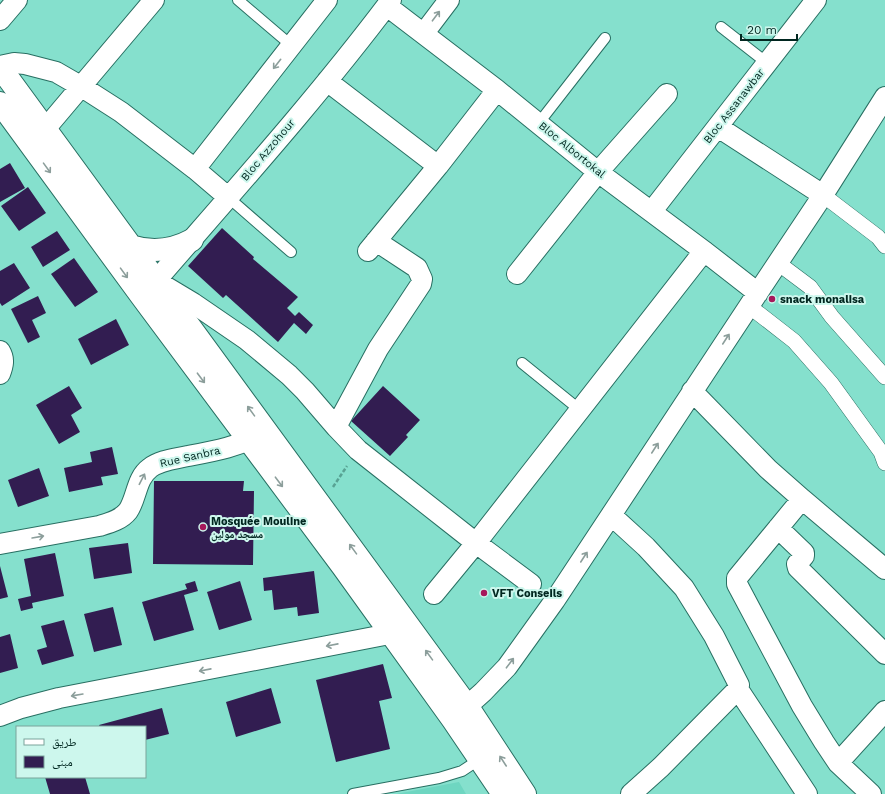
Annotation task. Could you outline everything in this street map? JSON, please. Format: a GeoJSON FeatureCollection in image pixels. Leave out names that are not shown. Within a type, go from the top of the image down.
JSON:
{"type":"FeatureCollection","features":[{"type":"Feature","properties":{"kind":"main road"},"geometry":{"type":"LineString","coordinates":[[0,67],[156,281],[343,567],[400,631],[460,713],[525,794]]}},
{"type":"Feature","properties":{"kind":"main road"},"geometry":{"type":"LineString","coordinates":[[0,102],[142,297],[257,436]]}},
{"type":"Feature","properties":{"kind":"main road"},"geometry":{"type":"LineString","coordinates":[[130,246],[149,250],[160,250],[177,247],[192,240]]}},
{"type":"Feature","properties":{"kind":"main road"},"geometry":{"type":"LineString","coordinates":[[460,713],[480,759],[503,794]]}},
{"type":"Feature","properties":{"kind":"street"},"geometry":{"type":"LineString","coordinates":[[0,20],[17,0]]}},
{"type":"Feature","properties":{"kind":"street"},"geometry":{"type":"LineString","coordinates":[[31,146],[154,0]]}},
{"type":"Feature","properties":{"kind":"street"},"geometry":{"type":"LineString","coordinates":[[195,169],[327,0]]}},
{"type":"Feature","properties":{"kind":"street"},"geometry":{"type":"LineString","coordinates":[[424,33],[449,0]]}},
{"type":"Feature","properties":{"kind":"street","name":"Bloc Assanawbar"},"geometry":{"type":"LineString","coordinates":[[652,211],[816,0]]}},
{"type":"Feature","properties":{"kind":"street","name":"Bloc Albortokal"},"geometry":{"type":"LineString","coordinates":[[389,3],[424,33],[598,172],[704,250],[753,299]]}},
{"type":"Feature","properties":{"kind":"street","name":"Bloc Azzohour"},"geometry":{"type":"LineString","coordinates":[[142,297],[229,198],[327,81],[389,3]]}},
{"type":"Feature","properties":{"kind":"street"},"geometry":{"type":"LineString","coordinates":[[0,67],[14,63],[25,64],[56,72],[121,112],[195,169],[229,198]]}},
{"type":"Feature","properties":{"kind":"street"},"geometry":{"type":"LineString","coordinates":[[327,81],[438,166]]}},
{"type":"Feature","properties":{"kind":"street"},"geometry":{"type":"LineString","coordinates":[[336,427],[378,349],[421,284],[422,279],[418,268],[372,246],[438,166],[497,90]]}},
{"type":"Feature","properties":{"kind":"street"},"geometry":{"type":"LineString","coordinates":[[517,274],[598,172],[667,94]]}},
{"type":"Feature","properties":{"kind":"street"},"geometry":{"type":"LineString","coordinates":[[460,713],[507,668],[555,600],[823,195],[885,97]]}},
{"type":"Feature","properties":{"kind":"street"},"geometry":{"type":"LineString","coordinates":[[718,127],[823,195],[878,237],[885,246]]}},
{"type":"Feature","properties":{"kind":"street"},"geometry":{"type":"LineString","coordinates":[[434,594],[476,543],[704,250]]}},
{"type":"Feature","properties":{"kind":"street"},"geometry":{"type":"LineString","coordinates":[[778,263],[810,287],[832,317],[885,377]]}},
{"type":"Feature","properties":{"kind":"street"},"geometry":{"type":"LineString","coordinates":[[156,281],[193,303],[247,340],[300,386],[358,450],[476,543],[531,584]]}},
{"type":"Feature","properties":{"kind":"street"},"geometry":{"type":"LineString","coordinates":[[753,299],[794,341],[831,383],[881,452],[885,463]]}},
{"type":"Feature","properties":{"kind":"street"},"geometry":{"type":"LineString","coordinates":[[0,351],[3,360],[3,367],[0,374]]}},
{"type":"Feature","properties":{"kind":"street"},"geometry":{"type":"LineString","coordinates":[[692,392],[768,469],[885,569]]}},
{"type":"Feature","properties":{"kind":"street","name":"Rue Sanbra"},"geometry":{"type":"LineString","coordinates":[[0,544],[109,523],[120,518],[128,511],[144,474],[150,468],[163,462],[231,447],[257,436]]}},
{"type":"Feature","properties":{"kind":"street"},"geometry":{"type":"LineString","coordinates":[[802,499],[737,578],[737,584],[802,706],[838,763],[871,794]]}},
{"type":"Feature","properties":{"kind":"street"},"geometry":{"type":"LineString","coordinates":[[611,515],[646,546],[684,588],[714,636],[736,677],[738,689],[807,794]]}},
{"type":"Feature","properties":{"kind":"street"},"geometry":{"type":"LineString","coordinates":[[778,528],[804,553],[804,556],[797,564],[798,568],[885,654]]}},
{"type":"Feature","properties":{"kind":"street"},"geometry":{"type":"LineString","coordinates":[[0,716],[21,708],[59,698],[400,631]]}},
{"type":"Feature","properties":{"kind":"street"},"geometry":{"type":"LineString","coordinates":[[631,794],[661,767],[738,689]]}},
{"type":"Feature","properties":{"kind":"street"},"geometry":{"type":"LineString","coordinates":[[838,763],[885,711]]}},
{"type":"Feature","properties":{"kind":"lane"},"geometry":{"type":"LineString","coordinates":[[238,0],[292,46]]}},
{"type":"Feature","properties":{"kind":"lane"},"geometry":{"type":"LineString","coordinates":[[721,27],[767,63]]}},
{"type":"Feature","properties":{"kind":"lane"},"geometry":{"type":"LineString","coordinates":[[538,124],[605,38]]}},
{"type":"Feature","properties":{"kind":"lane"},"geometry":{"type":"LineString","coordinates":[[229,198],[291,252]]}},
{"type":"Feature","properties":{"kind":"lane"},"geometry":{"type":"LineString","coordinates":[[522,363],[580,410]]}},
{"type":"Feature","properties":{"kind":"lane"},"geometry":{"type":"LineString","coordinates":[[353,794],[439,778],[462,771],[480,759]]}},
{"type":"Feature","properties":{"kind":"path"},"geometry":{"type":"LineString","coordinates":[[333,487],[358,450]]}},
{"type":"Feature","properties":{"kind":"shaded area"},"geometry":{"type":"Polygon","coordinates":[[[459,782],[466,794],[396,794],[459,782]]]}},
{"type":"Feature","properties":{"kind":"building"},"geometry":{"type":"Polygon","coordinates":[[[10,163],[25,188],[0,202],[0,169],[10,163]]]}},
{"type":"Feature","properties":{"kind":"building"},"geometry":{"type":"Polygon","coordinates":[[[28,187],[46,213],[19,231],[1,206],[28,187]]]}},
{"type":"Feature","properties":{"kind":"building"},"geometry":{"type":"Polygon","coordinates":[[[222,228],[254,257],[253,259],[298,297],[287,308],[295,316],[299,312],[313,325],[306,334],[294,323],[278,342],[226,295],[223,298],[188,266],[222,228]]]}},
{"type":"Feature","properties":{"kind":"building"},"geometry":{"type":"Polygon","coordinates":[[[57,231],[70,250],[43,267],[31,247],[57,231]]]}},
{"type":"Feature","properties":{"kind":"building"},"geometry":{"type":"Polygon","coordinates":[[[74,258],[98,292],[75,307],[51,274],[74,258]]]}},
{"type":"Feature","properties":{"kind":"building"},"geometry":{"type":"Polygon","coordinates":[[[14,263],[30,288],[2,306],[0,303],[0,271],[14,263]]]}},
{"type":"Feature","properties":{"kind":"building"},"geometry":{"type":"Polygon","coordinates":[[[38,296],[46,313],[32,320],[40,337],[28,343],[11,309],[38,296]]]}},
{"type":"Feature","properties":{"kind":"building"},"geometry":{"type":"Polygon","coordinates":[[[116,319],[129,345],[91,365],[78,339],[116,319]]]}},
{"type":"Feature","properties":{"kind":"building"},"geometry":{"type":"Polygon","coordinates":[[[69,386],[82,408],[71,415],[80,432],[59,444],[36,405],[69,386]]]}},
{"type":"Feature","properties":{"kind":"building"},"geometry":{"type":"Polygon","coordinates":[[[383,386],[420,420],[406,435],[408,437],[390,456],[351,421],[383,386]]]}},
{"type":"Feature","properties":{"kind":"building"},"geometry":{"type":"Polygon","coordinates":[[[112,447],[118,474],[101,477],[103,485],[69,492],[64,468],[92,462],[90,452],[112,447]]]}},
{"type":"Feature","properties":{"kind":"building"},"geometry":{"type":"Polygon","coordinates":[[[39,468],[49,496],[18,507],[8,480],[39,468]]]}},
{"type":"Feature","properties":{"kind":"building","name":"Mosquée Mouline مسجد مولين"},"geometry":{"type":"Polygon","coordinates":[[[154,481],[244,481],[243,491],[254,491],[253,565],[153,564],[154,481]]]}},
{"type":"Feature","properties":{"kind":"building"},"geometry":{"type":"Polygon","coordinates":[[[128,543],[132,573],[94,579],[89,548],[128,543]]]}},
{"type":"Feature","properties":{"kind":"building"},"geometry":{"type":"Polygon","coordinates":[[[55,553],[64,596],[32,603],[33,608],[21,611],[18,599],[31,596],[24,559],[55,553]]]}},
{"type":"Feature","properties":{"kind":"building"},"geometry":{"type":"Polygon","coordinates":[[[0,566],[8,597],[0,599],[0,566]]]}},
{"type":"Feature","properties":{"kind":"building"},"geometry":{"type":"Polygon","coordinates":[[[314,571],[319,613],[298,616],[297,607],[274,610],[272,590],[264,591],[263,578],[314,571]]]}},
{"type":"Feature","properties":{"kind":"building"},"geometry":{"type":"Polygon","coordinates":[[[195,581],[198,591],[184,595],[194,630],[154,641],[142,602],[187,589],[185,584],[195,581]]]}},
{"type":"Feature","properties":{"kind":"building"},"geometry":{"type":"Polygon","coordinates":[[[240,581],[252,620],[219,630],[207,592],[240,581]]]}},
{"type":"Feature","properties":{"kind":"building"},"geometry":{"type":"Polygon","coordinates":[[[113,607],[122,645],[94,652],[84,614],[113,607]]]}},
{"type":"Feature","properties":{"kind":"building"},"geometry":{"type":"Polygon","coordinates":[[[64,620],[74,656],[42,665],[37,650],[47,647],[41,626],[64,620]]]}},
{"type":"Feature","properties":{"kind":"building"},"geometry":{"type":"Polygon","coordinates":[[[10,634],[18,668],[0,673],[0,637],[10,634]]]}},
{"type":"Feature","properties":{"kind":"building"},"geometry":{"type":"Polygon","coordinates":[[[383,664],[392,698],[379,701],[390,749],[336,762],[316,680],[383,664]]]}},
{"type":"Feature","properties":{"kind":"building"},"geometry":{"type":"Polygon","coordinates":[[[271,688],[281,723],[236,737],[226,702],[271,688]]]}},
{"type":"Feature","properties":{"kind":"building"},"geometry":{"type":"Polygon","coordinates":[[[162,708],[169,734],[146,740],[146,726],[99,725],[162,708]]]}},
{"type":"Feature","properties":{"kind":"building"},"geometry":{"type":"Polygon","coordinates":[[[45,778],[85,778],[90,794],[50,794],[45,778]]]}},
{"type":"Feature","properties":{"kind":"place","name":"snack monalisa"},"geometry":{"type":"Point","coordinates":[772,299]}},
{"type":"Feature","properties":{"kind":"place","name":"Mosquée Mouline مسجد مولين"},"geometry":{"type":"Point","coordinates":[203,527]}},
{"type":"Feature","properties":{"kind":"place","name":"VFT Conseils"},"geometry":{"type":"Point","coordinates":[484,593]}}]}
